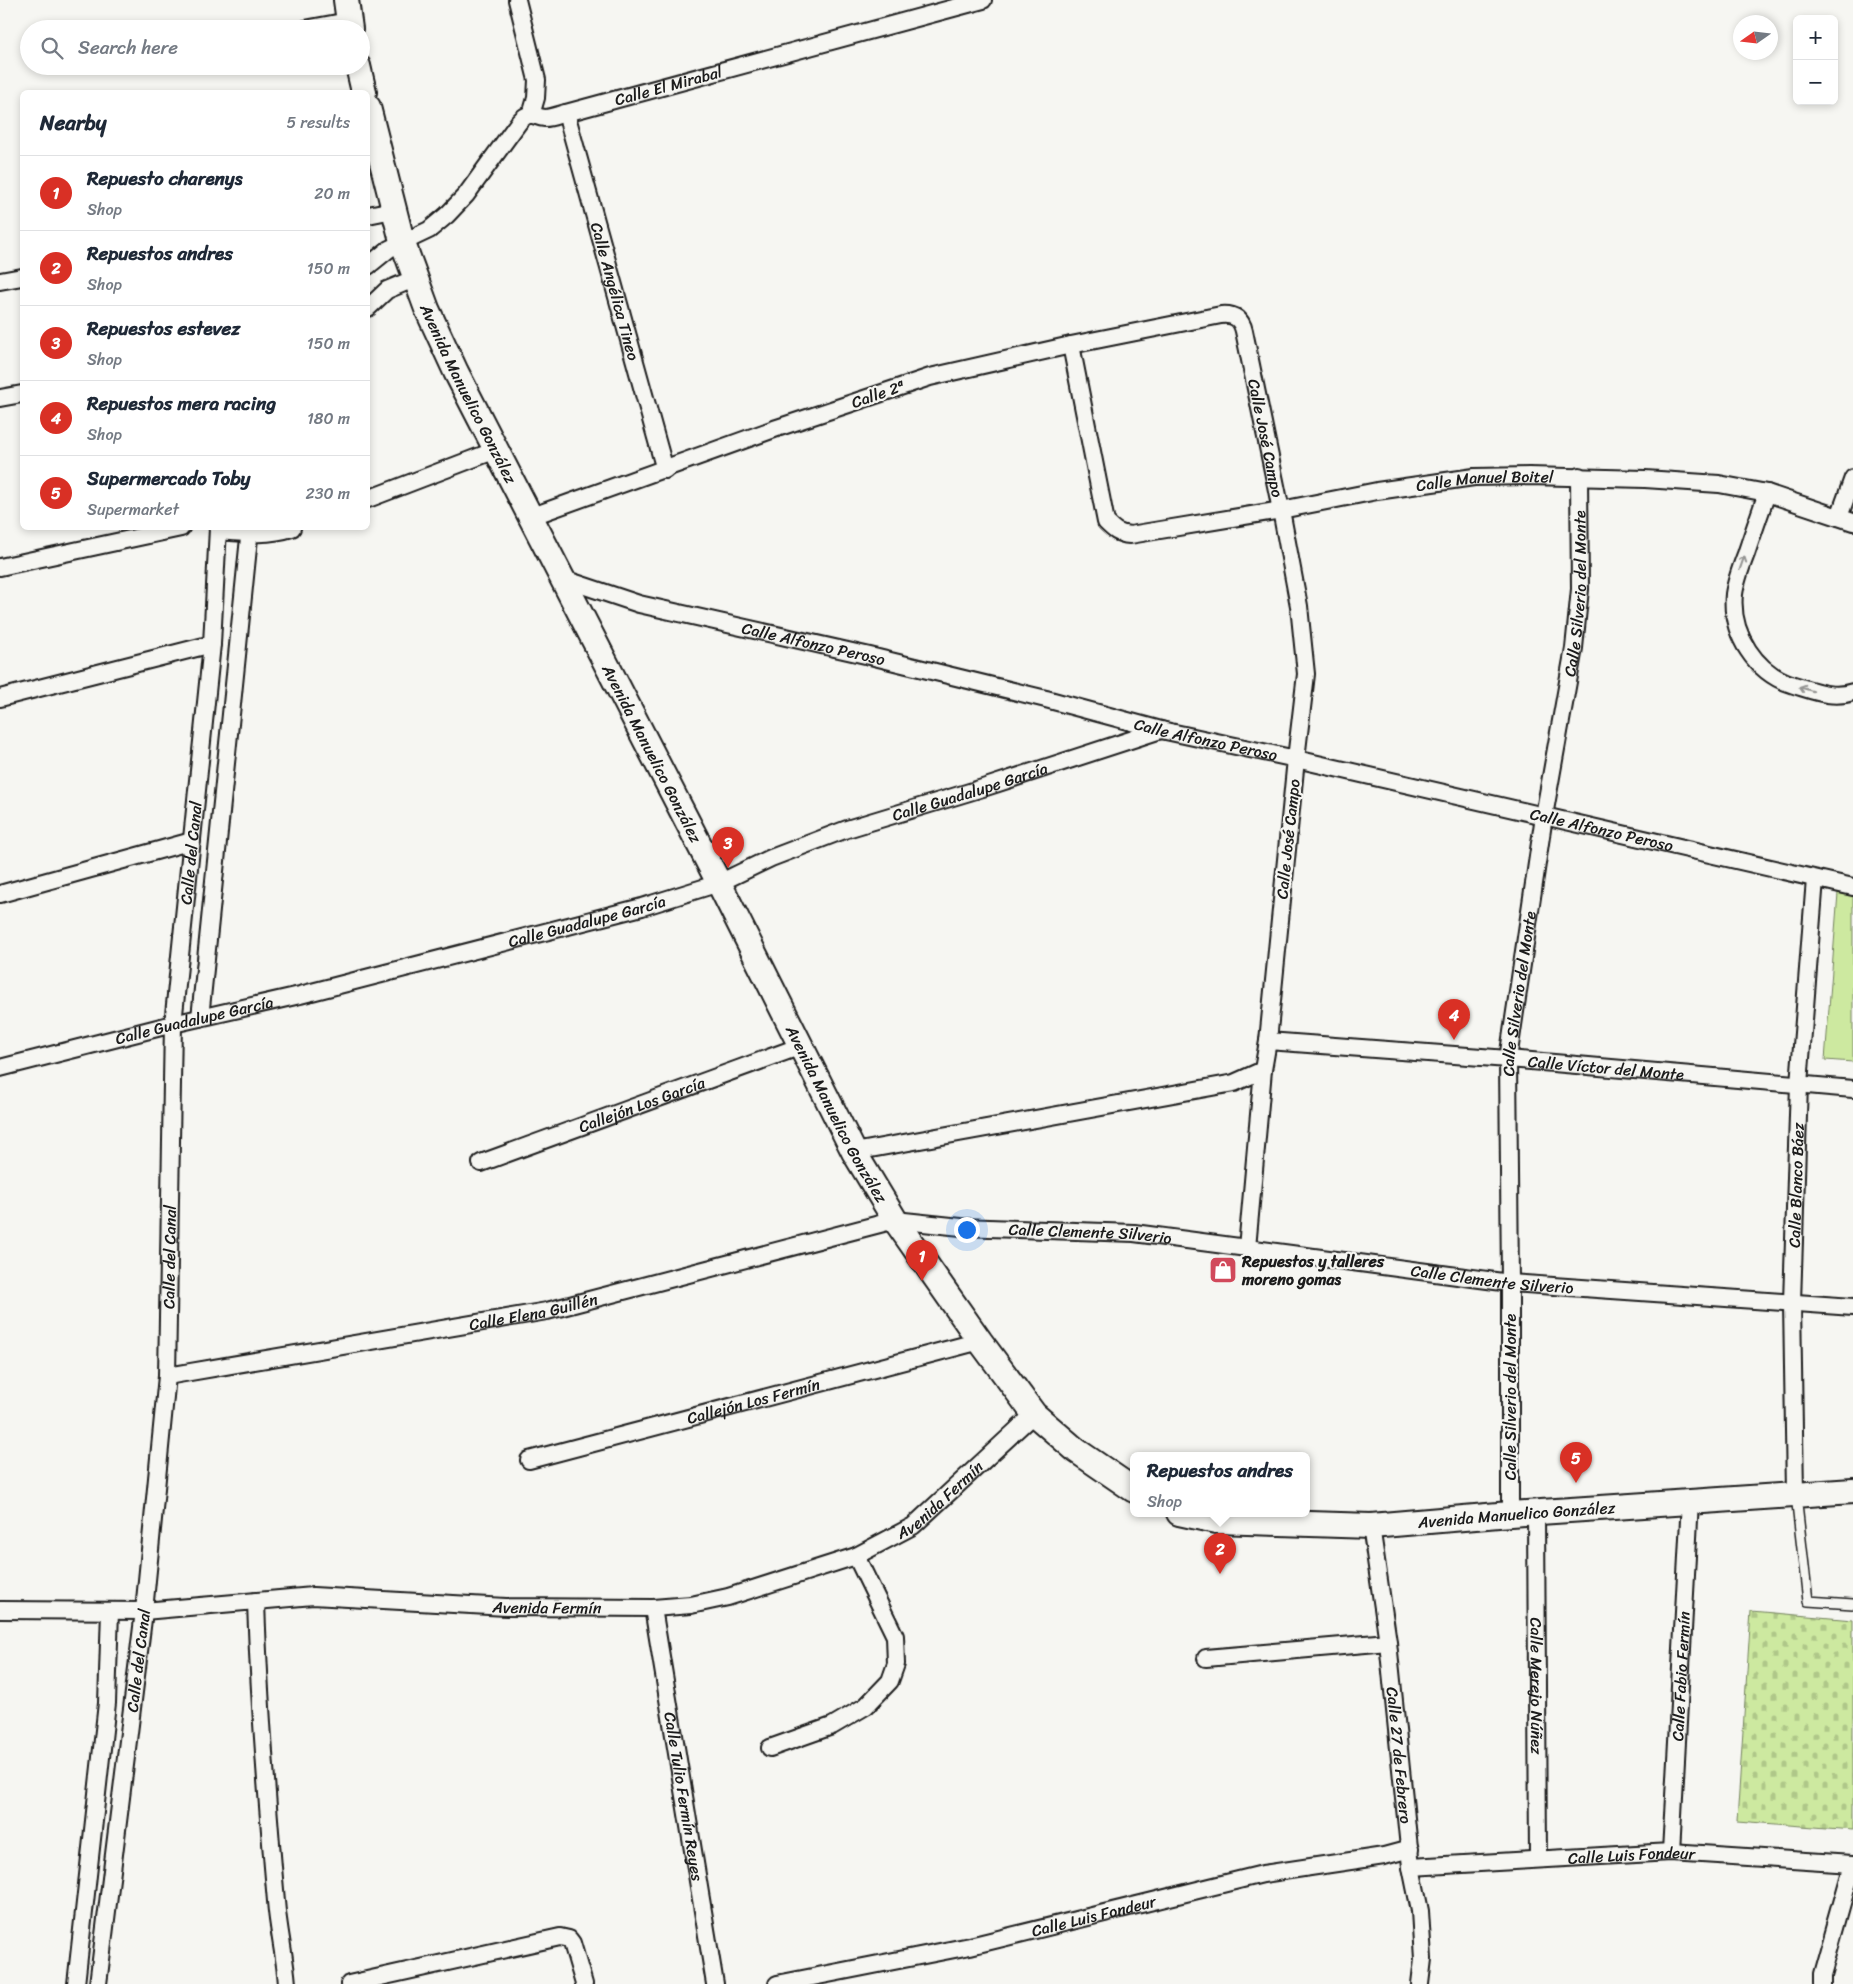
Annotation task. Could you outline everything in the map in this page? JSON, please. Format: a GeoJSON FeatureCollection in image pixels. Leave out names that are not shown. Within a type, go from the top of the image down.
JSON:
{"type":"FeatureCollection","features":[{"type":"Feature","properties":{"kind":"street"},"geometry":{"type":"LineString","coordinates":[[370,264],[402,241],[429,230],[448,215],[466,195],[519,122],[531,115],[536,98],[537,80],[517,0]]}},
{"type":"Feature","properties":{"kind":"street","name":"Calle El Mirabal"},"geometry":{"type":"LineString","coordinates":[[531,115],[545,118],[566,113],[983,0]]}},
{"type":"Feature","properties":{"kind":"street"},"geometry":{"type":"LineString","coordinates":[[360,75],[364,90]]}},
{"type":"Feature","properties":{"kind":"street","name":"Calle Angélica Tineo"},"geometry":{"type":"LineString","coordinates":[[566,113],[665,470]]}},
{"type":"Feature","properties":{"kind":"street","name":"Avenida Manuelico González"},"geometry":{"type":"LineString","coordinates":[[370,114],[402,241],[427,309],[456,372],[564,579],[854,1152],[895,1220],[1034,1414],[1077,1452],[1130,1487]]}},
{"type":"Feature","properties":{"kind":"street"},"geometry":{"type":"LineString","coordinates":[[370,215],[393,210]]}},
{"type":"Feature","properties":{"kind":"street"},"geometry":{"type":"LineString","coordinates":[[0,281],[20,277]]}},
{"type":"Feature","properties":{"kind":"street"},"geometry":{"type":"LineString","coordinates":[[370,306],[387,290],[416,278]]}},
{"type":"Feature","properties":{"kind":"street","name":"Calle 2ª"},"geometry":{"type":"LineString","coordinates":[[530,517],[665,470],[777,428],[930,377],[1071,345],[1221,315],[1230,314],[1237,317]]}},
{"type":"Feature","properties":{"kind":"street","name":"Calle José Campo"},"geometry":{"type":"LineString","coordinates":[[1237,317],[1244,331],[1282,510],[1299,606],[1306,674],[1268,1041],[1263,1070],[1247,1248]]}},
{"type":"Feature","properties":{"kind":"street","name":"Calle Manuel Boitel"},"geometry":{"type":"LineString","coordinates":[[1071,345],[1102,505],[1106,522],[1115,532],[1130,535],[1282,510],[1377,491],[1474,477],[1579,476],[1719,484],[1767,492],[1846,520]]}},
{"type":"Feature","properties":{"kind":"street"},"geometry":{"type":"LineString","coordinates":[[0,398],[20,394]]}},
{"type":"Feature","properties":{"kind":"street"},"geometry":{"type":"LineString","coordinates":[[370,498],[496,450]]}},
{"type":"Feature","properties":{"kind":"street","name":"Calle Silverio del Monte"},"geometry":{"type":"LineString","coordinates":[[1510,1514],[1508,1059],[1544,816],[1574,648],[1580,589],[1579,476]]}},
{"type":"Feature","properties":{"kind":"street"},"geometry":{"type":"LineString","coordinates":[[1846,520],[1853,478]]}},
{"type":"Feature","properties":{"kind":"street"},"geometry":{"type":"LineString","coordinates":[[1767,492],[1737,579],[1734,595],[1737,624],[1748,653],[1758,664],[1787,683],[1823,694],[1843,695],[1853,692]]}},
{"type":"Feature","properties":{"kind":"street"},"geometry":{"type":"LineString","coordinates":[[0,567],[172,530]]}},
{"type":"Feature","properties":{"kind":"street","name":"Calle del Canal"},"geometry":{"type":"LineString","coordinates":[[98,1984],[144,1611],[167,1376],[173,1024],[212,644],[218,530]]}},
{"type":"Feature","properties":{"kind":"street"},"geometry":{"type":"LineString","coordinates":[[234,530],[276,533],[286,530]]}},
{"type":"Feature","properties":{"kind":"street"},"geometry":{"type":"LineString","coordinates":[[200,1018],[250,531]]}},
{"type":"Feature","properties":{"kind":"street","name":"Calle Alfonzo Peroso"},"geometry":{"type":"LineString","coordinates":[[564,579],[639,604],[1036,696],[1161,730],[1296,759],[1853,888]]}},
{"type":"Feature","properties":{"kind":"street"},"geometry":{"type":"LineString","coordinates":[[0,698],[212,644]]}},
{"type":"Feature","properties":{"kind":"street","name":"Calle Guadalupe García"},"geometry":{"type":"LineString","coordinates":[[0,1068],[173,1024],[310,993],[642,907],[718,883],[771,858],[847,829],[986,787],[1161,730]]}},
{"type":"Feature","properties":{"kind":"street"},"geometry":{"type":"LineString","coordinates":[[0,894],[192,841]]}},
{"type":"Feature","properties":{"kind":"street","name":"Calle Blanco Báez"},"geometry":{"type":"LineString","coordinates":[[1795,1494],[1792,1302],[1799,1084],[1815,879]]}},
{"type":"Feature","properties":{"kind":"street","name":"Calle Víctor del Monte"},"geometry":{"type":"LineString","coordinates":[[1268,1041],[1508,1059],[1853,1090]]}},
{"type":"Feature","properties":{"kind":"street","name":"Callejón Los García"},"geometry":{"type":"LineString","coordinates":[[481,1163],[801,1046]]}},
{"type":"Feature","properties":{"kind":"street"},"geometry":{"type":"LineString","coordinates":[[854,1152],[1234,1083],[1263,1070]]}},
{"type":"Feature","properties":{"kind":"street","name":"Calle Elena Guillén"},"geometry":{"type":"LineString","coordinates":[[167,1376],[546,1311],[895,1220]]}},
{"type":"Feature","properties":{"kind":"street","name":"Calle Clemente Silverio"},"geometry":{"type":"LineString","coordinates":[[895,1220],[962,1227],[1134,1233],[1510,1283],[1853,1307]]}},
{"type":"Feature","properties":{"kind":"street","name":"Callejón Los Fermín"},"geometry":{"type":"LineString","coordinates":[[529,1460],[980,1341]]}},
{"type":"Feature","properties":{"kind":"street","name":"Avenida Fermín"},"geometry":{"type":"LineString","coordinates":[[0,1610],[144,1611],[313,1596],[506,1607],[653,1608],[691,1605],[728,1598],[856,1556],[913,1526],[1034,1414]]}},
{"type":"Feature","properties":{"kind":"street","name":"Avenida Manuelico González"},"geometry":{"type":"LineString","coordinates":[[1198,1517],[1216,1521],[1371,1526],[1536,1512],[1853,1491]]}},
{"type":"Feature","properties":{"kind":"street","name":"Calle Fabio Fermín"},"geometry":{"type":"LineString","coordinates":[[1671,1852],[1690,1501]]}},
{"type":"Feature","properties":{"kind":"street","name":"Calle Merejo Núñez"},"geometry":{"type":"LineString","coordinates":[[1536,1512],[1538,1860]]}},
{"type":"Feature","properties":{"kind":"street","name":"Calle 27 de Febrero"},"geometry":{"type":"LineString","coordinates":[[1371,1526],[1388,1642],[1411,1867],[1420,1911],[1422,1949],[1420,1984]]}},
{"type":"Feature","properties":{"kind":"street"},"geometry":{"type":"LineString","coordinates":[[770,1748],[832,1726],[866,1706],[890,1681],[896,1664],[895,1636],[856,1556]]}},
{"type":"Feature","properties":{"kind":"street"},"geometry":{"type":"LineString","coordinates":[[256,1601],[258,1678],[276,1903],[286,1984]]}},
{"type":"Feature","properties":{"kind":"street","name":"Calle Tulio Fermín Reyes"},"geometry":{"type":"LineString","coordinates":[[653,1608],[715,1984]]}},
{"type":"Feature","properties":{"kind":"street"},"geometry":{"type":"LineString","coordinates":[[76,1984],[106,1704],[110,1611]]}},
{"type":"Feature","properties":{"kind":"street"},"geometry":{"type":"LineString","coordinates":[[1206,1658],[1388,1642]]}},
{"type":"Feature","properties":{"kind":"street","name":"Calle Luis Fondeur"},"geometry":{"type":"LineString","coordinates":[[777,1984],[848,1977],[1263,1874],[1384,1856],[1410,1849]]}},
{"type":"Feature","properties":{"kind":"street","name":"Calle Luis Fondeur"},"geometry":{"type":"LineString","coordinates":[[1411,1867],[1671,1852],[1853,1864]]}},
{"type":"Feature","properties":{"kind":"street"},"geometry":{"type":"LineString","coordinates":[[1822,1984],[1822,1974],[1853,1864]]}},
{"type":"Feature","properties":{"kind":"street"},"geometry":{"type":"LineString","coordinates":[[348,1984],[560,1937],[569,1939],[572,1943],[584,1984]]}},
{"type":"Feature","properties":{"kind":"lane"},"geometry":{"type":"LineString","coordinates":[[1795,1494],[1808,1601],[1853,1604]]}},
{"type":"Feature","properties":{"kind":"green space"},"geometry":{"type":"Polygon","coordinates":[[[1838,893],[1853,896],[1853,1062],[1825,1060],[1838,893]]]}},
{"type":"Feature","properties":{"kind":"green space"},"geometry":{"type":"Polygon","coordinates":[[[1751,1611],[1853,1620],[1853,1830],[1737,1821],[1751,1611]]]}},
{"type":"Feature","properties":{"kind":"place","name":"Repuestos estevez"},"geometry":{"type":"Point","coordinates":[728,868]}},
{"type":"Feature","properties":{"kind":"place","name":"Repuestos mera racing"},"geometry":{"type":"Point","coordinates":[1454,1040]}},
{"type":"Feature","properties":{"kind":"place","name":"Repuestos y talleres moreno gomas"},"geometry":{"type":"Point","coordinates":[1223,1270]}},
{"type":"Feature","properties":{"kind":"place","name":"Repuesto charenys"},"geometry":{"type":"Point","coordinates":[922,1281]}},
{"type":"Feature","properties":{"kind":"place","name":"Supermercado Toby"},"geometry":{"type":"Point","coordinates":[1576,1483]}},
{"type":"Feature","properties":{"kind":"place","name":"Repuestos andres"},"geometry":{"type":"Point","coordinates":[1220,1574]}}]}
